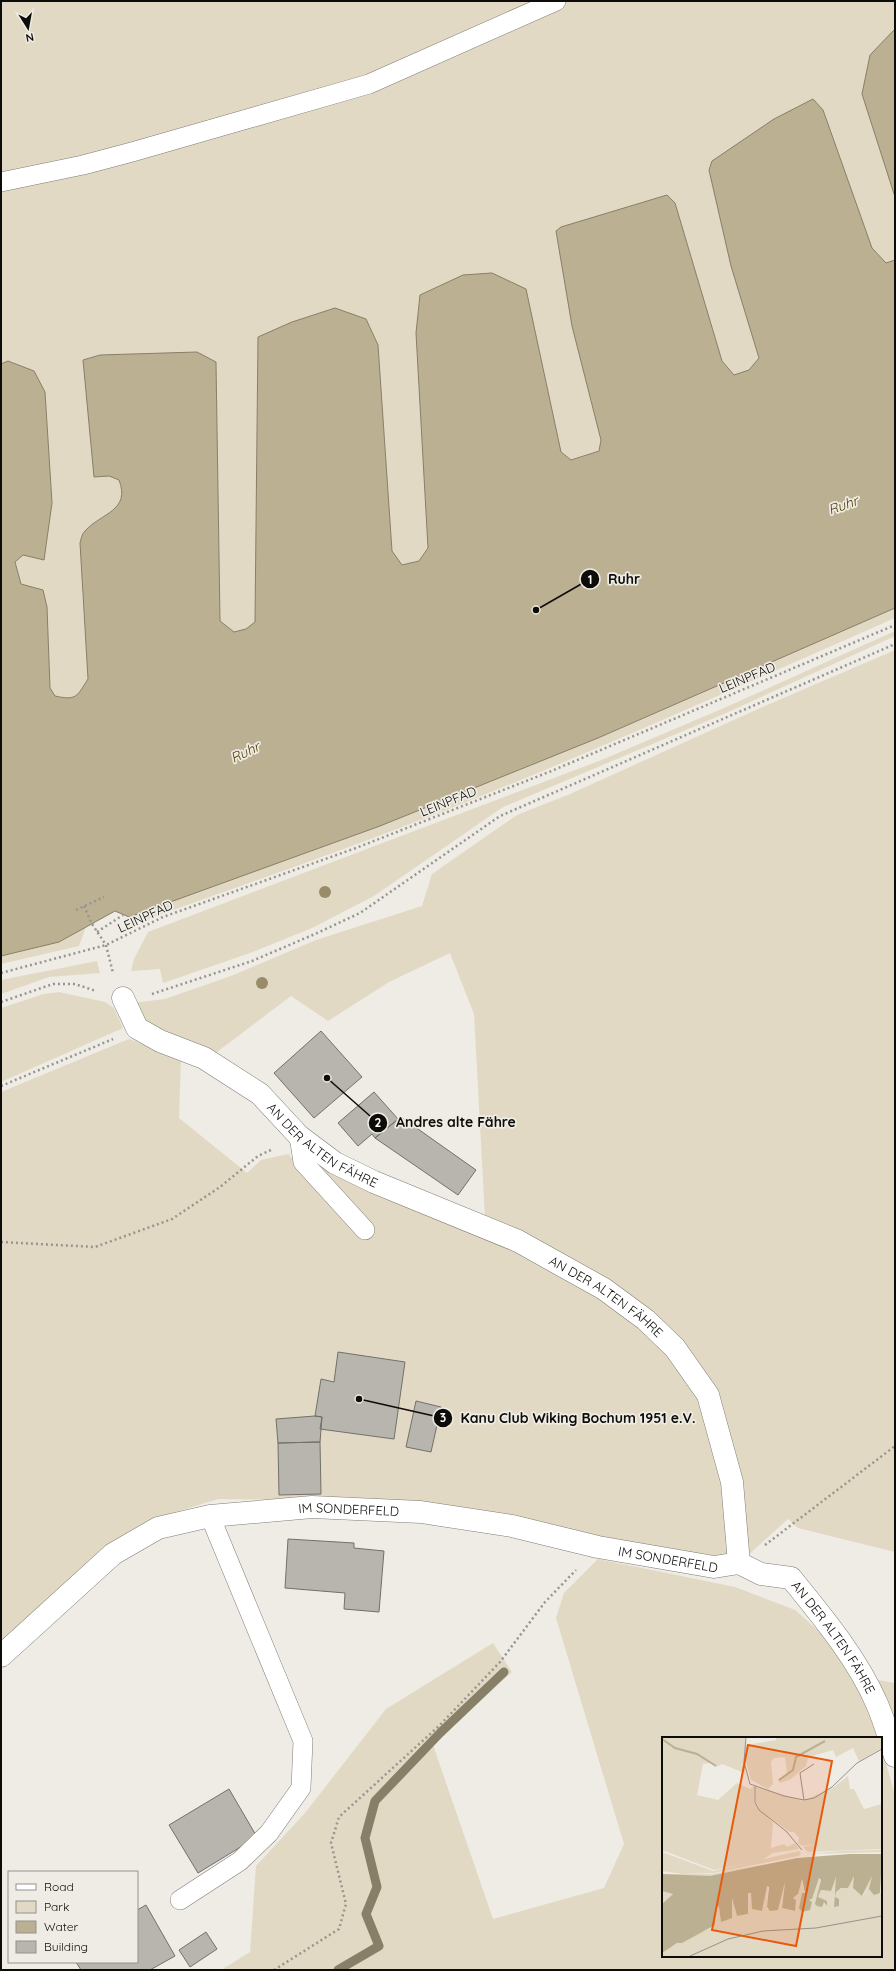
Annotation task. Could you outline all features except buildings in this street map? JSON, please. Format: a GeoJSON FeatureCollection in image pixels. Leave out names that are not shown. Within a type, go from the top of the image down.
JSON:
{"type":"FeatureCollection","features":[{"type":"Feature","properties":{"kind":"street"},"geometry":{"type":"LineString","coordinates":[[123,998],[137,1028]]}},
{"type":"Feature","properties":{"kind":"street","name":"AN DER ALTEN FÄHRE"},"geometry":{"type":"LineString","coordinates":[[137,1028],[160,1041],[204,1058],[260,1094],[299,1136],[335,1163],[374,1182],[518,1242],[604,1289],[646,1320],[675,1348],[708,1395],[732,1482],[739,1563],[761,1574],[791,1578],[857,1668],[876,1703],[895,1756]]}},
{"type":"Feature","properties":{"kind":"street","name":"IM SONDERFELD"},"geometry":{"type":"LineString","coordinates":[[1,1656],[113,1554],[158,1528],[210,1516],[312,1507],[421,1512],[512,1526],[598,1547],[714,1567],[739,1563]]}},
{"type":"Feature","properties":{"kind":"lane"},"geometry":{"type":"LineString","coordinates":[[1,182],[82,165],[132,152],[368,84],[556,1]]}},
{"type":"Feature","properties":{"kind":"lane"},"geometry":{"type":"LineString","coordinates":[[299,1136],[304,1162],[364,1230]]}},
{"type":"Feature","properties":{"kind":"lane"},"geometry":{"type":"LineString","coordinates":[[180,1900],[240,1862],[269,1833],[302,1788],[303,1741],[210,1516]]}},
{"type":"Feature","properties":{"kind":"path","name":"LEINPFAD"},"geometry":{"type":"LineString","coordinates":[[1,973],[106,945],[163,917],[356,848],[549,772],[895,625]]}},
{"type":"Feature","properties":{"kind":"path"},"geometry":{"type":"LineString","coordinates":[[123,998],[142,998],[245,963],[315,934],[360,913],[500,816],[895,644]]}},
{"type":"Feature","properties":{"kind":"path"},"geometry":{"type":"LineString","coordinates":[[76,910],[104,897]]}},
{"type":"Feature","properties":{"kind":"path"},"geometry":{"type":"LineString","coordinates":[[84,906],[97,932],[106,945]]}},
{"type":"Feature","properties":{"kind":"path"},"geometry":{"type":"LineString","coordinates":[[97,932],[123,914]]}},
{"type":"Feature","properties":{"kind":"path"},"geometry":{"type":"LineString","coordinates":[[1,1002],[54,984],[75,984],[102,993]]}},
{"type":"Feature","properties":{"kind":"path"},"geometry":{"type":"LineString","coordinates":[[1,1086],[137,1028]]}},
{"type":"Feature","properties":{"kind":"path"},"geometry":{"type":"LineString","coordinates":[[1,1242],[95,1247],[172,1219],[220,1187],[258,1156],[299,1136]]}},
{"type":"Feature","properties":{"kind":"path"},"geometry":{"type":"LineString","coordinates":[[739,1563],[782,1534],[895,1446]]}},
{"type":"Feature","properties":{"kind":"path"},"geometry":{"type":"LineString","coordinates":[[274,1970],[339,1929],[346,1904],[331,1843],[339,1817],[440,1725],[500,1662],[545,1602],[598,1547]]}},
{"type":"Feature","properties":{"kind":"green space"},"geometry":{"type":"Polygon","coordinates":[[[1,1],[895,1],[895,29],[862,94],[895,197],[895,260],[886,263],[872,248],[823,110],[813,99],[731,266],[759,358],[749,370],[734,375],[722,361],[675,203],[667,195],[572,326],[601,440],[599,450],[571,460],[561,452],[420,295],[416,333],[428,548],[419,561],[402,565],[392,551],[378,345],[366,320],[258,337],[255,622],[247,629],[234,632],[220,621],[215,362],[197,352],[153,354],[94,477],[109,476],[120,480],[122,496],[112,511],[93,524],[82,588],[88,679],[77,696],[69,699],[55,696],[50,688],[47,608],[21,584],[15,561],[23,555],[44,560],[52,503],[45,392],[8,362],[1,364],[1,1]]]}},
{"type":"Feature","properties":{"kind":"green space"},"geometry":{"type":"Polygon","coordinates":[[[895,608],[895,618],[555,766],[441,812],[295,867],[148,919],[139,922],[129,917],[380,826],[598,738],[895,608]]]}},
{"type":"Feature","properties":{"kind":"green space"},"geometry":{"type":"Polygon","coordinates":[[[895,631],[895,636],[726,713],[503,807],[374,896],[312,928],[250,953],[163,983],[160,969],[131,971],[134,959],[148,932],[599,761],[724,708],[895,631]]]}},
{"type":"Feature","properties":{"kind":"green space"},"geometry":{"type":"Polygon","coordinates":[[[895,650],[895,1552],[798,1528],[788,1519],[745,1558],[739,1483],[679,1344],[485,1217],[474,1014],[450,953],[389,982],[328,1021],[291,996],[213,1055],[141,1023],[132,1003],[165,999],[231,976],[316,940],[422,906],[432,874],[517,815],[570,794],[758,709],[895,650]]]}},
{"type":"Feature","properties":{"kind":"green space"},"geometry":{"type":"Polygon","coordinates":[[[86,927],[79,946],[1,964],[1,956],[59,942],[86,927]]]}},
{"type":"Feature","properties":{"kind":"green space"},"geometry":{"type":"Polygon","coordinates":[[[97,961],[100,973],[49,977],[1,994],[1,980],[97,961]]]}},
{"type":"Feature","properties":{"kind":"green space"},"geometry":{"type":"Polygon","coordinates":[[[59,992],[105,1002],[114,1008],[123,1028],[1,1082],[1,1008],[44,994],[59,992]]]}},
{"type":"Feature","properties":{"kind":"green space"},"geometry":{"type":"Polygon","coordinates":[[[129,1039],[181,1058],[179,1118],[247,1173],[261,1160],[288,1154],[316,1185],[310,1161],[412,1207],[517,1249],[604,1297],[661,1344],[701,1400],[727,1484],[736,1559],[610,1539],[316,1500],[218,1499],[153,1519],[109,1545],[1,1640],[1,1092],[129,1039]]]}},
{"type":"Feature","properties":{"kind":"green space"},"geometry":{"type":"Polygon","coordinates":[[[598,1559],[735,1587],[795,1610],[830,1641],[868,1701],[879,1737],[662,1737],[662,1957],[882,1957],[882,1750],[895,1795],[895,1969],[221,1970],[250,1952],[256,1866],[305,1813],[386,1709],[493,1643],[512,1672],[433,1745],[493,1919],[604,1888],[624,1844],[556,1618],[564,1593],[598,1559]]]}},
{"type":"Feature","properties":{"kind":"green space"},"geometry":{"type":"Polygon","coordinates":[[[873,1679],[895,1683],[895,1722],[873,1679]]]}},
{"type":"Feature","properties":{"kind":"water"},"geometry":{"type":"Polygon","coordinates":[[[895,29],[895,197],[862,94],[870,55],[895,29]]]}},
{"type":"Feature","properties":{"kind":"water"},"geometry":{"type":"Polygon","coordinates":[[[813,99],[823,110],[872,248],[886,263],[895,260],[895,608],[598,738],[380,826],[129,917],[115,911],[59,942],[1,956],[1,364],[8,361],[34,371],[45,392],[52,503],[44,560],[23,555],[15,562],[21,584],[43,590],[47,607],[50,688],[55,696],[68,698],[76,696],[88,679],[80,543],[82,535],[92,525],[118,505],[121,499],[122,490],[119,480],[109,476],[94,477],[83,360],[100,355],[197,352],[216,362],[220,621],[234,632],[246,629],[255,622],[258,337],[292,322],[335,308],[366,319],[378,345],[392,551],[402,565],[419,561],[428,548],[416,333],[420,295],[463,275],[492,273],[526,289],[561,452],[571,460],[599,451],[601,440],[572,326],[556,231],[561,227],[667,195],[675,203],[722,361],[734,375],[749,370],[759,358],[731,266],[709,170],[712,161],[774,119],[813,99]]]}},
{"type":"Feature","properties":{"kind":"waterway"},"geometry":{"type":"LineString","coordinates":[[338,1970],[379,1946],[366,1914],[377,1887],[365,1838],[375,1801],[440,1733],[504,1672]]}},
{"type":"Feature","properties":{"kind":"place","name":"Ruhr"},"geometry":{"type":"Point","coordinates":[536,610]}},
{"type":"Feature","properties":{"kind":"place","name":"Andres alte Fähre"},"geometry":{"type":"Point","coordinates":[327,1078]}},
{"type":"Feature","properties":{"kind":"place","name":"Kanu Club Wiking Bochum 1951 e.V."},"geometry":{"type":"Point","coordinates":[359,1399]}}]}
